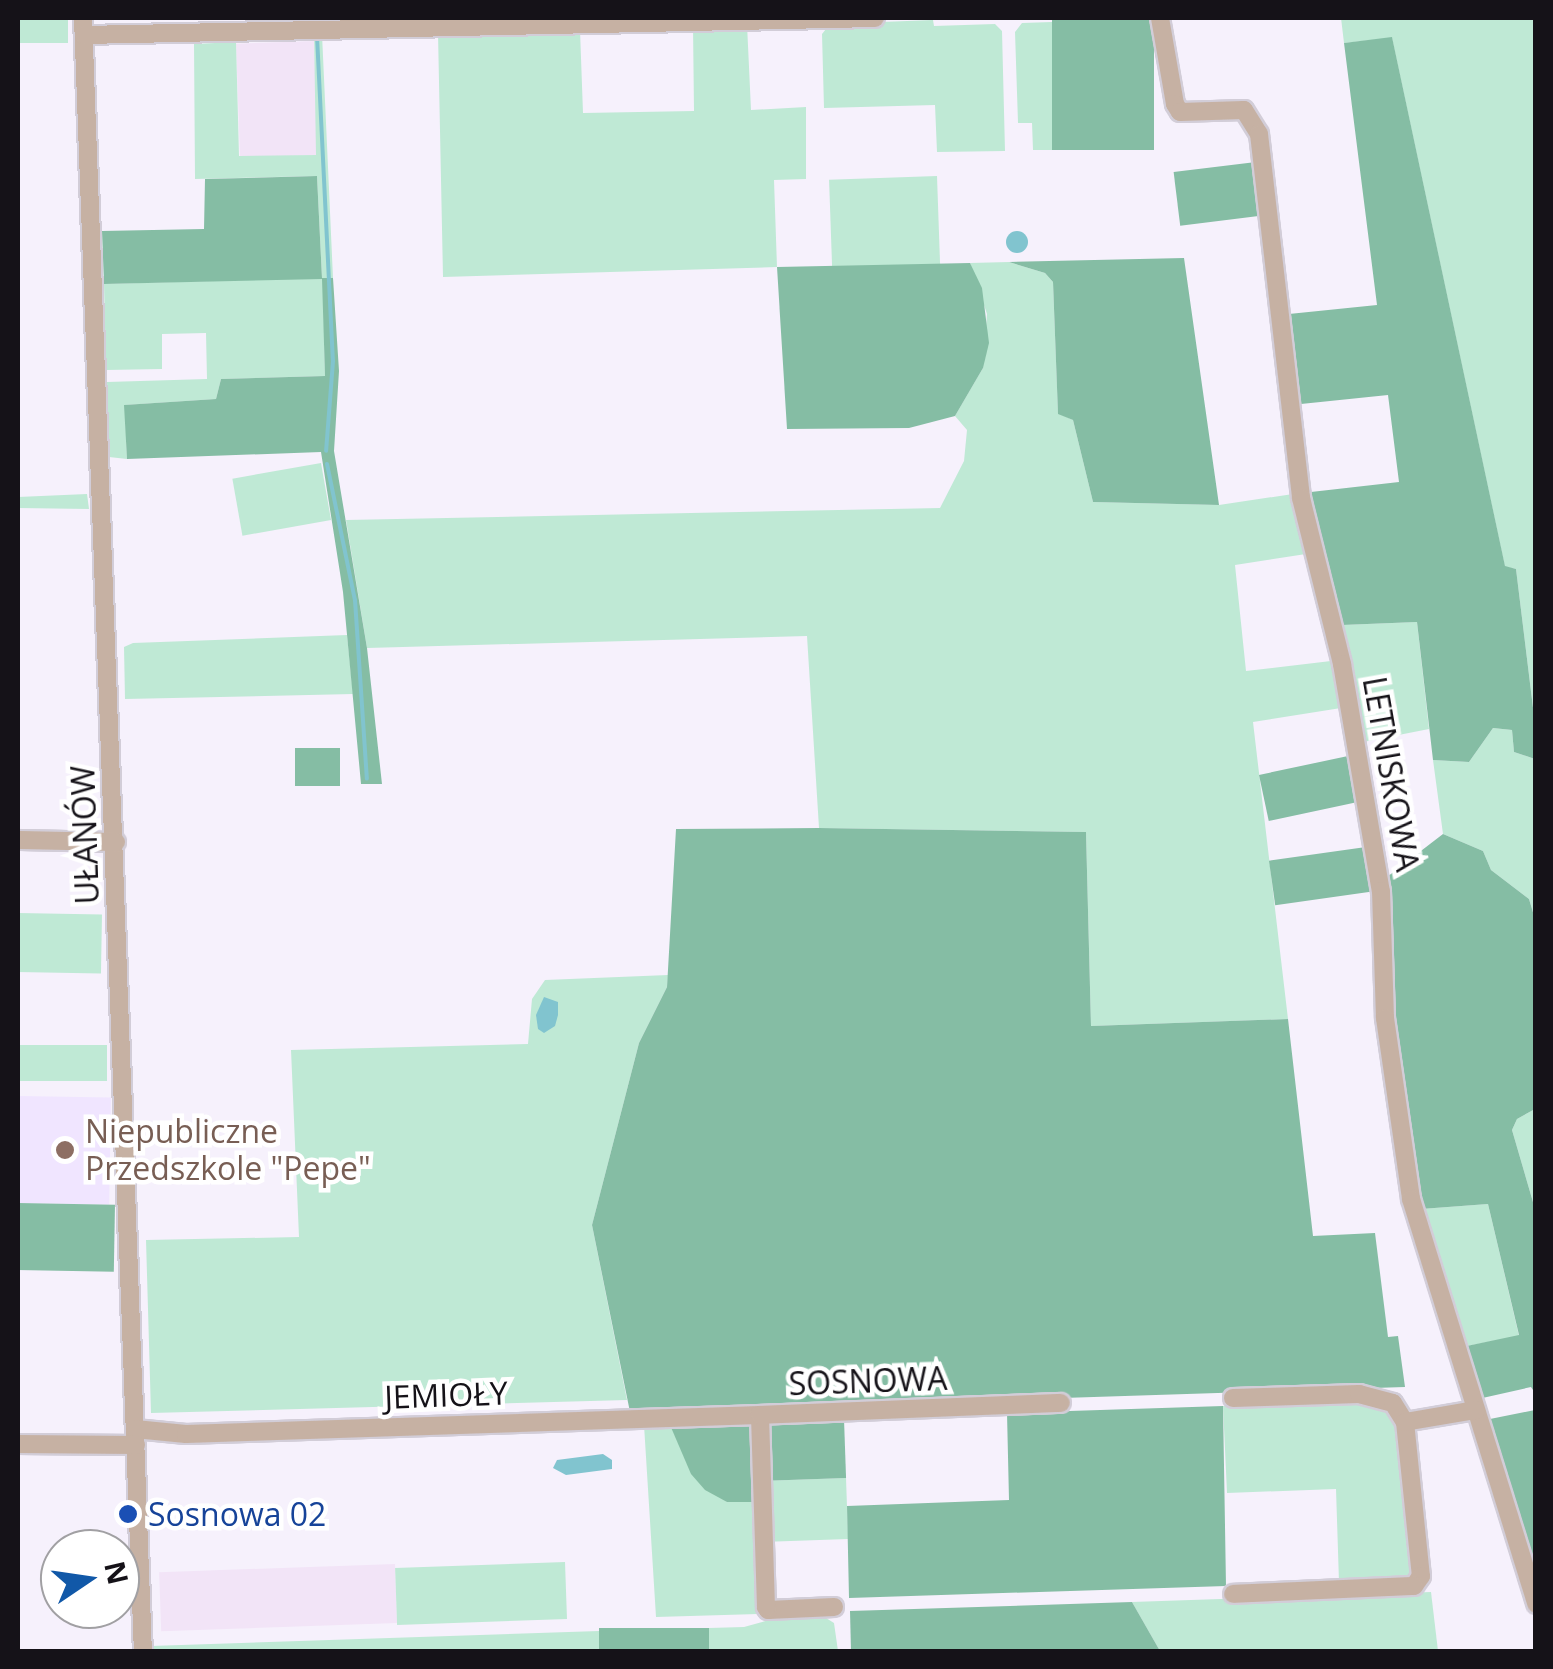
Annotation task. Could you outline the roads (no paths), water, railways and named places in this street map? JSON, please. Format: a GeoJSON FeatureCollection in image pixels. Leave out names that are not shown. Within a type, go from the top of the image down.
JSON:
{"type":"FeatureCollection","features":[{"type":"Feature","properties":{"kind":"street"},"geometry":{"type":"LineString","coordinates":[[84,26],[875,18]]}},
{"type":"Feature","properties":{"kind":"street","name":"LETNISKOWA"},"geometry":{"type":"LineString","coordinates":[[1160,18],[1175,104],[1180,112],[1244,110],[1255,124],[1263,150],[1301,498],[1342,664],[1381,891],[1386,1018],[1411,1199],[1536,1604]]}},
{"type":"Feature","properties":{"kind":"street","name":"UŁANÓW"},"geometry":{"type":"LineString","coordinates":[[84,26],[143,1652]]}},
{"type":"Feature","properties":{"kind":"street"},"geometry":{"type":"LineString","coordinates":[[18,840],[116,842]]}},
{"type":"Feature","properties":{"kind":"street"},"geometry":{"type":"LineString","coordinates":[[1233,1398],[1379,1396],[1392,1404],[1405,1422],[1418,1583],[1233,1594]]}},
{"type":"Feature","properties":{"kind":"street","name":"SOSNOWA"},"geometry":{"type":"LineString","coordinates":[[834,1607],[766,1606],[760,1415],[1061,1403]]}},
{"type":"Feature","properties":{"kind":"street"},"geometry":{"type":"LineString","coordinates":[[1405,1422],[1476,1410]]}},
{"type":"Feature","properties":{"kind":"street","name":"JEMIOŁY"},"geometry":{"type":"LineString","coordinates":[[18,1444],[186,1434],[760,1415]]}},
{"type":"Feature","properties":{"kind":"water"},"geometry":{"type":"Polygon","coordinates":[[[1017,231],[1025,234],[1025,250],[1017,253],[1009,250],[1006,242],[1009,234],[1017,231]]]}},
{"type":"Feature","properties":{"kind":"water"},"geometry":{"type":"Polygon","coordinates":[[[544,997],[558,1002],[558,1015],[555,1026],[544,1033],[538,1029],[536,1015],[544,997]]]}},
{"type":"Feature","properties":{"kind":"water"},"geometry":{"type":"Polygon","coordinates":[[[603,1454],[612,1460],[612,1469],[566,1475],[553,1468],[557,1460],[603,1454]]]}},
{"type":"Feature","properties":{"kind":"waterway"},"geometry":{"type":"LineString","coordinates":[[317,36],[333,361],[326,451]]}},
{"type":"Feature","properties":{"kind":"waterway"},"geometry":{"type":"LineString","coordinates":[[327,464],[355,600],[367,779]]}},
{"type":"Feature","properties":{"kind":"place","name":"Niepubliczne Przedszkole \"Pepe\""},"geometry":{"type":"Point","coordinates":[65,1150]}},
{"type":"Feature","properties":{"kind":"place","name":"Sosnowa 02"},"geometry":{"type":"Point","coordinates":[128,1514]}}]}
